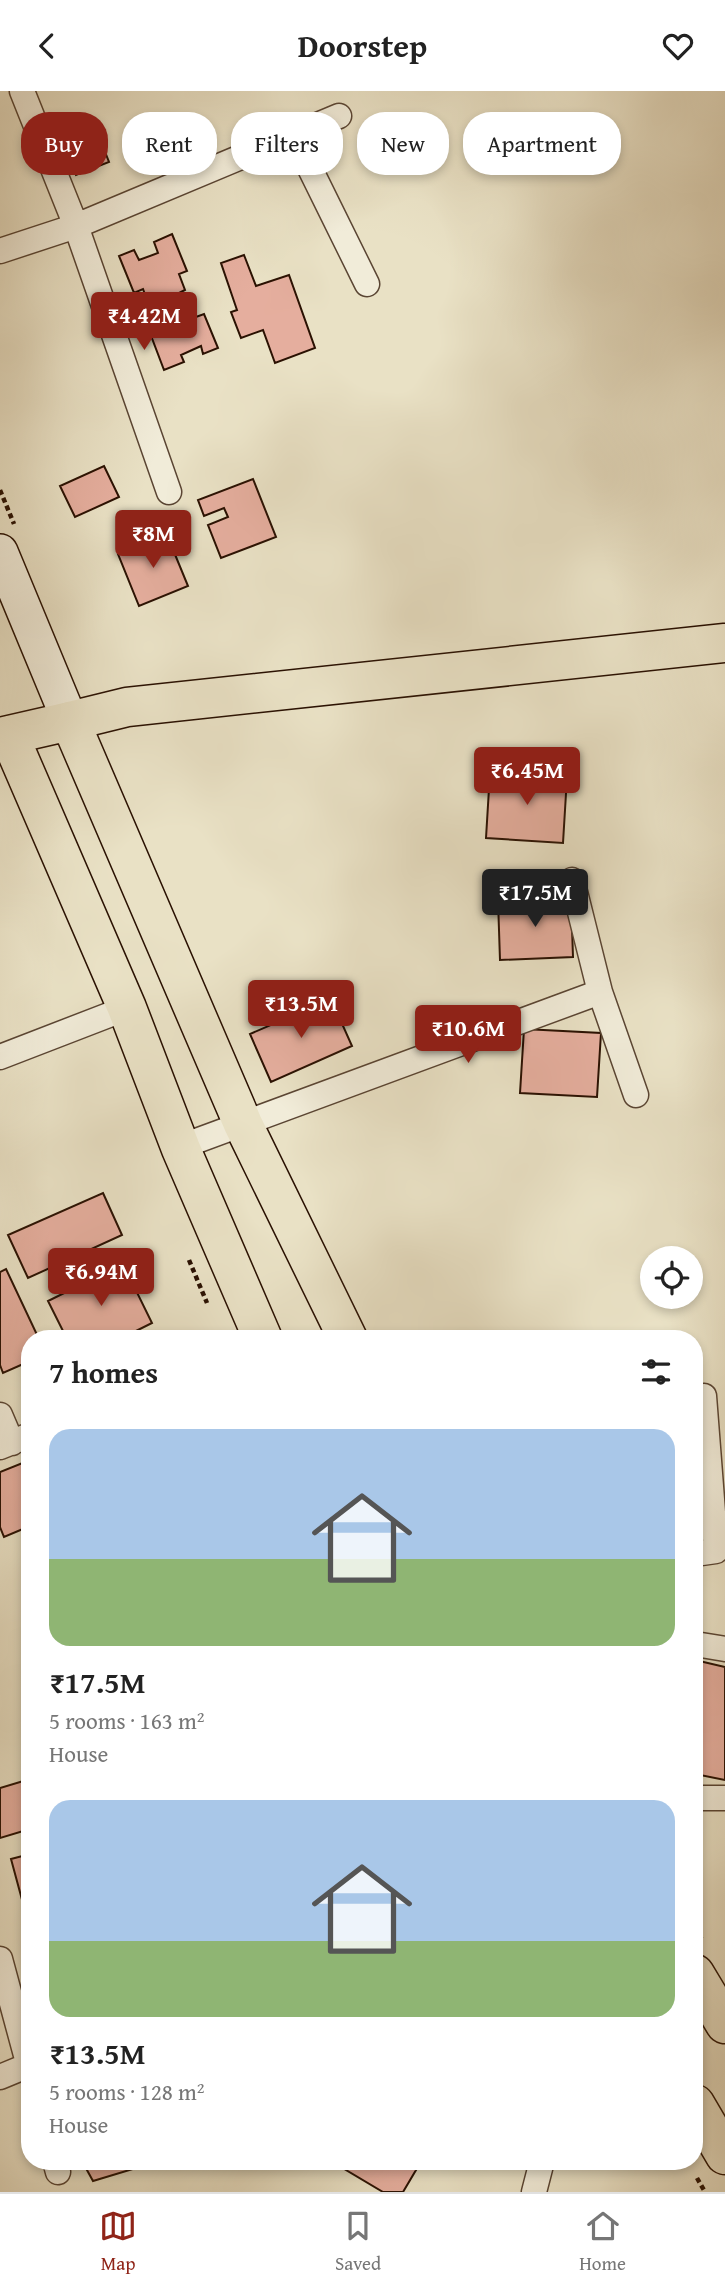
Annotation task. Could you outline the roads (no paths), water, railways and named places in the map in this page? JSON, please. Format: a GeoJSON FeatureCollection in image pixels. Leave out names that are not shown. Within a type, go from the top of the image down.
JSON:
{"type":"FeatureCollection","features":[{"type":"Feature","properties":{"kind":"main road"},"geometry":{"type":"LineString","coordinates":[[0,552],[243,1124],[344,1330]]}},
{"type":"Feature","properties":{"kind":"main road"},"geometry":{"type":"LineString","coordinates":[[259,1330],[180,1148],[127,1008],[3,729],[70,721],[127,707],[725,643]]}},
{"type":"Feature","properties":{"kind":"main road"},"geometry":{"type":"LineString","coordinates":[[703,2118],[725,2155]]}},
{"type":"Feature","properties":{"kind":"street"},"geometry":{"type":"LineString","coordinates":[[22,91],[76,226],[169,492]]}},
{"type":"Feature","properties":{"kind":"street"},"geometry":{"type":"LineString","coordinates":[[0,251],[76,226],[231,162]]}},
{"type":"Feature","properties":{"kind":"street"},"geometry":{"type":"LineString","coordinates":[[314,175],[367,284]]}},
{"type":"Feature","properties":{"kind":"street"},"geometry":{"type":"LineString","coordinates":[[572,880],[600,992],[636,1095]]}},
{"type":"Feature","properties":{"kind":"street"},"geometry":{"type":"LineString","coordinates":[[180,1148],[600,992]]}},
{"type":"Feature","properties":{"kind":"street"},"geometry":{"type":"LineString","coordinates":[[0,1057],[127,1008]]}},
{"type":"Feature","properties":{"kind":"street"},"geometry":{"type":"LineString","coordinates":[[703,1397],[720,1528],[716,1551],[703,1553]]}},
{"type":"Feature","properties":{"kind":"street"},"geometry":{"type":"LineString","coordinates":[[0,1415],[14,1442]]}},
{"type":"Feature","properties":{"kind":"street"},"geometry":{"type":"LineString","coordinates":[[703,1645],[725,1649]]}},
{"type":"Feature","properties":{"kind":"street"},"geometry":{"type":"LineString","coordinates":[[703,1798],[725,1798]]}},
{"type":"Feature","properties":{"kind":"street"},"geometry":{"type":"LineString","coordinates":[[0,1959],[21,2037]]}},
{"type":"Feature","properties":{"kind":"street"},"geometry":{"type":"LineString","coordinates":[[0,2077],[21,2070]]}},
{"type":"Feature","properties":{"kind":"street"},"geometry":{"type":"LineString","coordinates":[[534,2192],[540,2170]]}}]}
